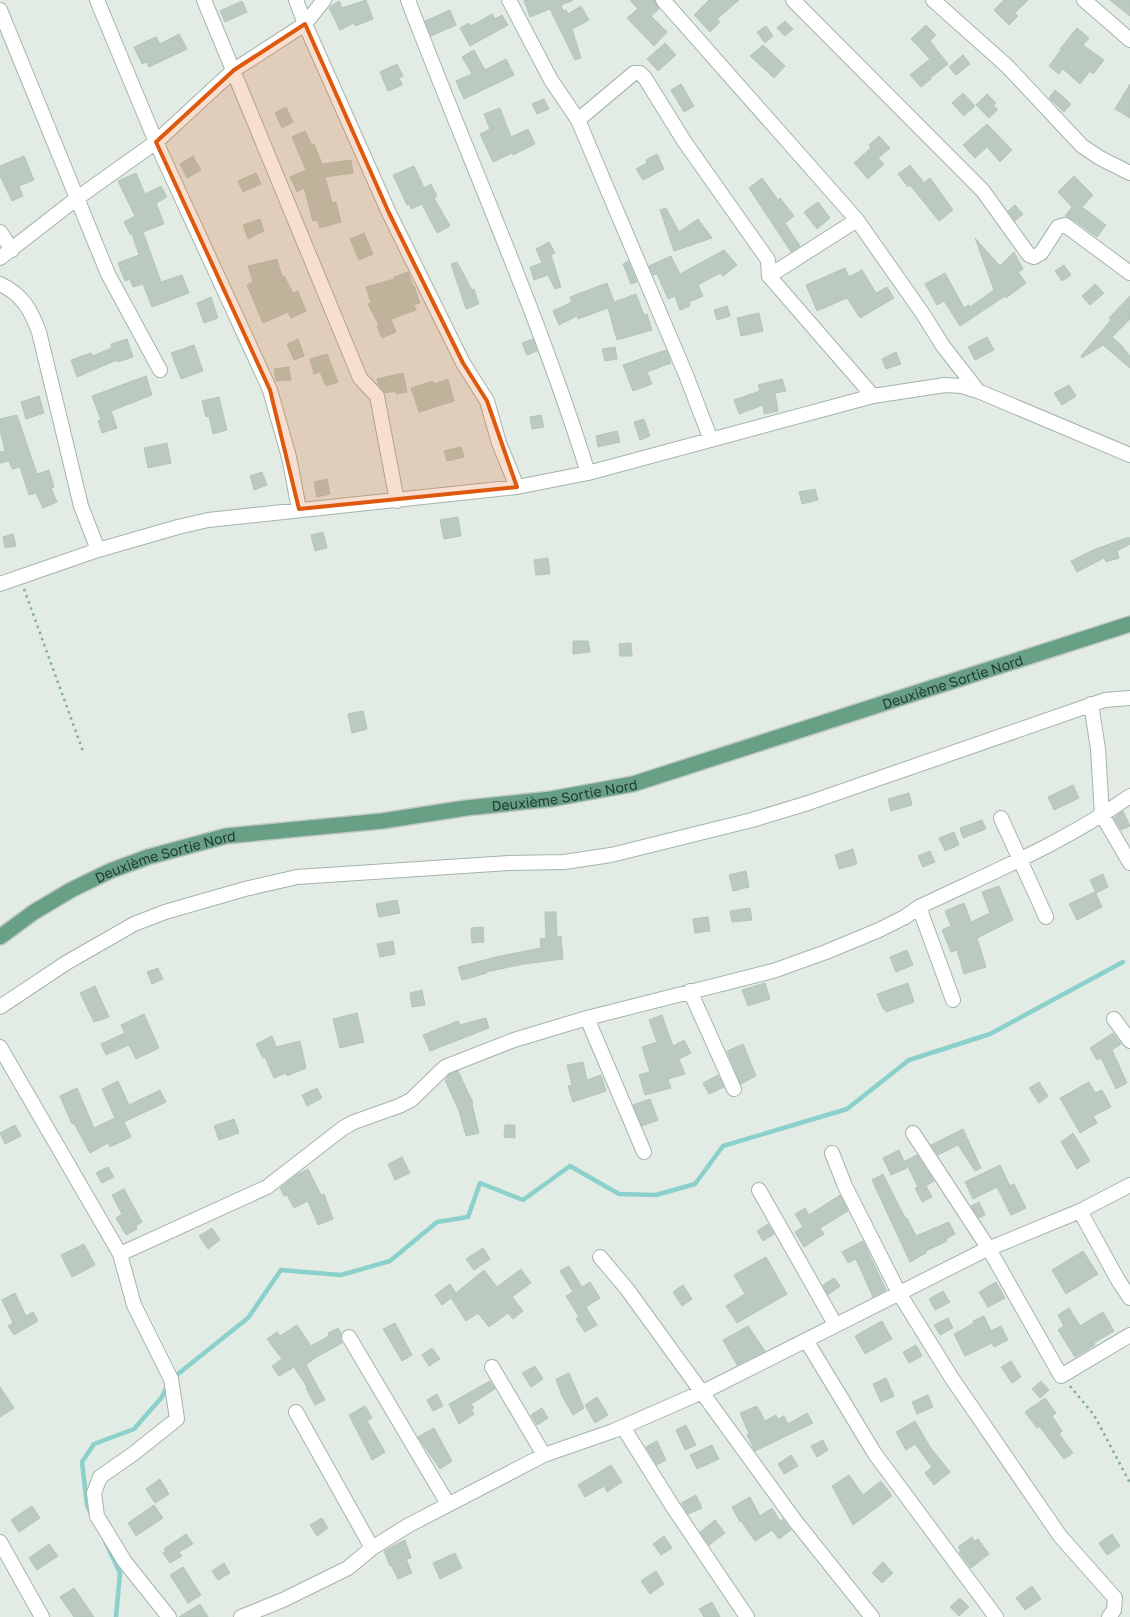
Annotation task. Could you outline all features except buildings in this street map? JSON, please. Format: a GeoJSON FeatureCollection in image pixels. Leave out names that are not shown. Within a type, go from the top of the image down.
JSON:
{"type":"FeatureCollection","features":[{"type":"Feature","properties":{"kind":"main road","name":"Deuxième Sortie Nord"},"geometry":{"type":"LineString","coordinates":[[0,937],[34,912],[71,890],[110,871],[148,857],[226,836],[382,821],[466,808],[551,799],[633,784],[1130,624]]}},
{"type":"Feature","properties":{"kind":"street"},"geometry":{"type":"LineString","coordinates":[[97,0],[156,142],[270,390],[289,457],[299,509]]}},
{"type":"Feature","properties":{"kind":"street"},"geometry":{"type":"LineString","coordinates":[[204,0],[360,378],[377,396],[397,501]]}},
{"type":"Feature","properties":{"kind":"street"},"geometry":{"type":"LineString","coordinates":[[296,0],[389,213],[463,363],[487,401],[499,443],[517,487]]}},
{"type":"Feature","properties":{"kind":"street"},"geometry":{"type":"LineString","coordinates":[[0,258],[76,199],[156,142],[234,70],[305,24],[324,0]]}},
{"type":"Feature","properties":{"kind":"street"},"geometry":{"type":"LineString","coordinates":[[408,0],[531,306],[572,420],[588,474]]}},
{"type":"Feature","properties":{"kind":"street"},"geometry":{"type":"LineString","coordinates":[[509,0],[551,80],[578,120],[686,375],[711,440]]}},
{"type":"Feature","properties":{"kind":"street"},"geometry":{"type":"LineString","coordinates":[[663,0],[857,220],[923,314],[943,346],[978,391]]}},
{"type":"Feature","properties":{"kind":"street"},"geometry":{"type":"LineString","coordinates":[[793,0],[983,191],[1029,254],[1034,257],[1041,254],[1058,227],[1065,225],[1130,273]]}},
{"type":"Feature","properties":{"kind":"street"},"geometry":{"type":"LineString","coordinates":[[933,0],[1007,66],[1082,146],[1100,158],[1130,173]]}},
{"type":"Feature","properties":{"kind":"street"},"geometry":{"type":"LineString","coordinates":[[1084,0],[1130,40]]}},
{"type":"Feature","properties":{"kind":"street"},"geometry":{"type":"LineString","coordinates":[[0,10],[108,274],[160,370]]}},
{"type":"Feature","properties":{"kind":"street"},"geometry":{"type":"LineString","coordinates":[[578,120],[634,73],[640,73],[684,141],[768,260],[769,276],[873,396]]}},
{"type":"Feature","properties":{"kind":"street"},"geometry":{"type":"LineString","coordinates":[[769,276],[857,220]]}},
{"type":"Feature","properties":{"kind":"street"},"geometry":{"type":"LineString","coordinates":[[0,232],[12,250]]}},
{"type":"Feature","properties":{"kind":"street"},"geometry":{"type":"LineString","coordinates":[[0,284],[13,290],[21,297],[32,312],[39,332],[82,506],[98,550]]}},
{"type":"Feature","properties":{"kind":"street"},"geometry":{"type":"LineString","coordinates":[[0,584],[98,550],[208,520],[517,487],[588,474],[873,396],[945,386],[962,386],[978,391],[1130,455]]}},
{"type":"Feature","properties":{"kind":"street"},"geometry":{"type":"LineString","coordinates":[[0,1007],[66,963],[134,924],[165,912],[245,889],[297,876],[509,863],[564,862],[611,855],[752,820],[808,803],[1091,704],[1104,700],[1130,698]]}},
{"type":"Feature","properties":{"kind":"street"},"geometry":{"type":"LineString","coordinates":[[1091,704],[1098,749],[1102,816],[1130,863]]}},
{"type":"Feature","properties":{"kind":"street"},"geometry":{"type":"LineString","coordinates":[[120,1254],[268,1187],[343,1128],[411,1100],[445,1067],[514,1040],[587,1018],[773,971],[826,952],[879,930],[905,917],[919,907],[1020,859],[1102,816],[1130,796]]}},
{"type":"Feature","properties":{"kind":"street"},"geometry":{"type":"LineString","coordinates":[[1001,818],[1046,917]]}},
{"type":"Feature","properties":{"kind":"street"},"geometry":{"type":"LineString","coordinates":[[919,907],[953,1000]]}},
{"type":"Feature","properties":{"kind":"street"},"geometry":{"type":"LineString","coordinates":[[690,991],[734,1089]]}},
{"type":"Feature","properties":{"kind":"street"},"geometry":{"type":"LineString","coordinates":[[587,1018],[644,1152]]}},
{"type":"Feature","properties":{"kind":"street"},"geometry":{"type":"LineString","coordinates":[[1114,1018],[1130,1041]]}},
{"type":"Feature","properties":{"kind":"street"},"geometry":{"type":"LineString","coordinates":[[0,1047],[120,1254],[134,1305],[171,1379],[178,1419],[134,1454],[100,1477],[94,1493],[97,1516],[125,1562],[169,1617]]}},
{"type":"Feature","properties":{"kind":"street"},"geometry":{"type":"LineString","coordinates":[[914,1133],[990,1248],[1061,1376],[1130,1336]]}},
{"type":"Feature","properties":{"kind":"street"},"geometry":{"type":"LineString","coordinates":[[832,1153],[845,1186],[899,1294],[951,1377],[1060,1536],[1114,1598],[1114,1610],[1109,1617]]}},
{"type":"Feature","properties":{"kind":"street"},"geometry":{"type":"LineString","coordinates":[[241,1617],[283,1600],[348,1568],[372,1548],[409,1525],[544,1455],[623,1426],[702,1392],[990,1248],[1080,1211],[1130,1186]]}},
{"type":"Feature","properties":{"kind":"street"},"geometry":{"type":"LineString","coordinates":[[759,1190],[835,1324]]}},
{"type":"Feature","properties":{"kind":"street"},"geometry":{"type":"LineString","coordinates":[[1080,1211],[1130,1298]]}},
{"type":"Feature","properties":{"kind":"street"},"geometry":{"type":"LineString","coordinates":[[600,1257],[627,1289],[796,1522],[872,1617]]}},
{"type":"Feature","properties":{"kind":"street"},"geometry":{"type":"LineString","coordinates":[[349,1337],[448,1504]]}},
{"type":"Feature","properties":{"kind":"street"},"geometry":{"type":"LineString","coordinates":[[806,1340],[875,1454],[996,1617]]}},
{"type":"Feature","properties":{"kind":"street"},"geometry":{"type":"LineString","coordinates":[[492,1367],[544,1455]]}},
{"type":"Feature","properties":{"kind":"street"},"geometry":{"type":"LineString","coordinates":[[296,1412],[372,1548]]}},
{"type":"Feature","properties":{"kind":"street"},"geometry":{"type":"LineString","coordinates":[[623,1426],[673,1507],[747,1617]]}},
{"type":"Feature","properties":{"kind":"street"},"geometry":{"type":"LineString","coordinates":[[0,1542],[42,1617]]}},
{"type":"Feature","properties":{"kind":"path"},"geometry":{"type":"LineString","coordinates":[[20,578],[84,754]]}},
{"type":"Feature","properties":{"kind":"path"},"geometry":{"type":"LineString","coordinates":[[1061,1376],[1094,1415],[1130,1483]]}},
{"type":"Feature","properties":{"kind":"highlighted area"},"geometry":{"type":"Polygon","coordinates":[[[305,24],[389,213],[463,363],[487,401],[517,487],[299,509],[270,390],[156,142],[234,70],[305,24]]]}},
{"type":"Feature","properties":{"kind":"waterway"},"geometry":{"type":"LineString","coordinates":[[173,1378],[248,1318],[281,1270],[341,1275],[390,1261],[437,1222],[468,1217],[480,1183],[523,1200],[570,1166],[619,1194],[656,1195],[695,1184],[723,1146],[847,1109],[909,1060],[990,1034],[1123,962]]}},
{"type":"Feature","properties":{"kind":"waterway"},"geometry":{"type":"LineString","coordinates":[[91,1514],[87,1505],[82,1462],[94,1444],[134,1429],[162,1397],[167,1386]]}},
{"type":"Feature","properties":{"kind":"waterway"},"geometry":{"type":"LineString","coordinates":[[105,1541],[120,1573],[116,1617]]}}]}
